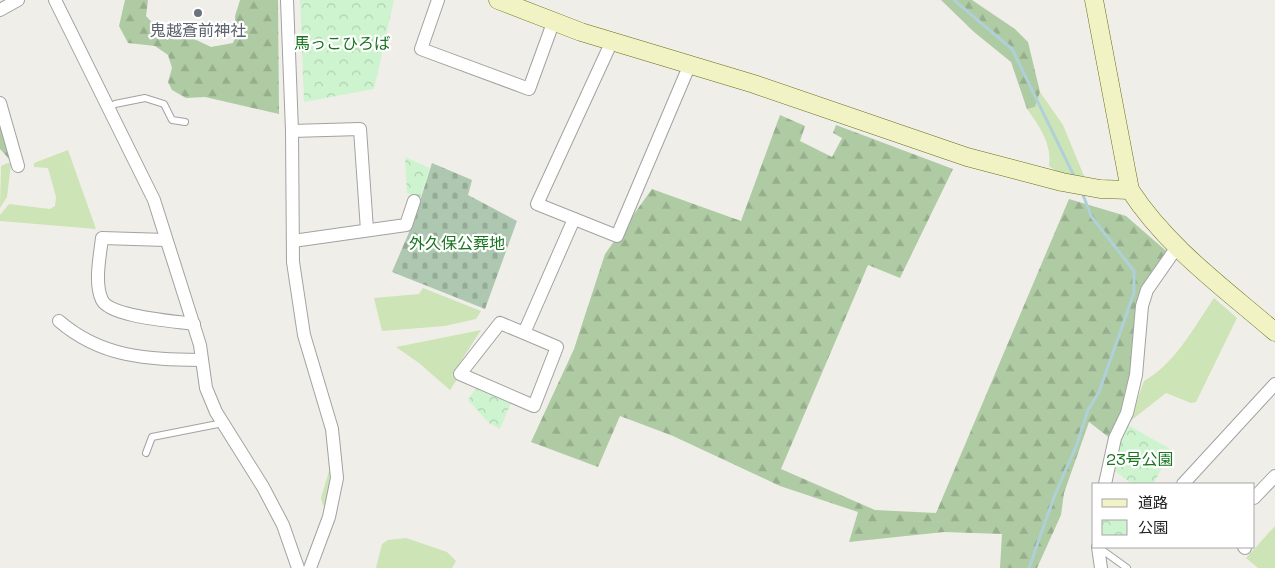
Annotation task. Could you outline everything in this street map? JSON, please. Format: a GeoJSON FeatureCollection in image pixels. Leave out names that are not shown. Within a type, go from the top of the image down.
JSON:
{"type":"FeatureCollection","features":[{"type":"Feature","properties":{"kind":"street"},"geometry":{"type":"LineString","coordinates":[[0,10],[18,0]]}},
{"type":"Feature","properties":{"kind":"street"},"geometry":{"type":"LineString","coordinates":[[55,0],[154,200],[200,345],[200,360],[206,388],[223,424],[263,487],[283,525],[298,568]]}},
{"type":"Feature","properties":{"kind":"street"},"geometry":{"type":"LineString","coordinates":[[287,0],[292,131],[293,262],[304,335],[332,429],[336,464],[334,499],[310,568]]}},
{"type":"Feature","properties":{"kind":"street"},"geometry":{"type":"LineString","coordinates":[[438,0],[421,49],[529,89],[553,22]]}},
{"type":"Feature","properties":{"kind":"street"},"geometry":{"type":"LineString","coordinates":[[498,0],[553,22],[690,64],[967,157],[1078,185],[1130,190]]}},
{"type":"Feature","properties":{"kind":"street"},"geometry":{"type":"LineString","coordinates":[[1094,0],[1130,190],[1147,216],[1177,247],[1275,332]]}},
{"type":"Feature","properties":{"kind":"street"},"geometry":{"type":"LineString","coordinates":[[612,41],[537,204],[617,236],[690,64]]}},
{"type":"Feature","properties":{"kind":"street"},"geometry":{"type":"LineString","coordinates":[[0,103],[18,166]]}},
{"type":"Feature","properties":{"kind":"street"},"geometry":{"type":"LineString","coordinates":[[292,131],[360,129],[367,230]]}},
{"type":"Feature","properties":{"kind":"street"},"geometry":{"type":"LineString","coordinates":[[293,240],[406,224],[414,201]]}},
{"type":"Feature","properties":{"kind":"street"},"geometry":{"type":"LineString","coordinates":[[524,333],[574,219]]}},
{"type":"Feature","properties":{"kind":"street"},"geometry":{"type":"LineString","coordinates":[[166,240],[102,238],[99,281],[101,299],[107,307],[120,312],[194,324]]}},
{"type":"Feature","properties":{"kind":"street"},"geometry":{"type":"LineString","coordinates":[[1105,483],[1115,438],[1127,413],[1136,375],[1142,306],[1147,290],[1177,247]]}},
{"type":"Feature","properties":{"kind":"street"},"geometry":{"type":"LineString","coordinates":[[59,321],[84,340],[143,359],[200,360]]}},
{"type":"Feature","properties":{"kind":"street"},"geometry":{"type":"LineString","coordinates":[[500,323],[524,333],[557,347],[534,406],[460,374],[500,323]]}},
{"type":"Feature","properties":{"kind":"street"},"geometry":{"type":"LineString","coordinates":[[1184,483],[1275,384]]}},
{"type":"Feature","properties":{"kind":"street"},"geometry":{"type":"LineString","coordinates":[[1255,497],[1275,476]]}},
{"type":"Feature","properties":{"kind":"street"},"geometry":{"type":"LineString","coordinates":[[1098,548],[1101,568]]}},
{"type":"Feature","properties":{"kind":"lane"},"geometry":{"type":"LineString","coordinates":[[109,108],[115,104],[145,98],[164,104],[172,120],[185,122]]}},
{"type":"Feature","properties":{"kind":"lane"},"geometry":{"type":"LineString","coordinates":[[146,452],[152,437],[223,424]]}},
{"type":"Feature","properties":{"kind":"lane"},"geometry":{"type":"LineString","coordinates":[[1099,548],[1128,568]]}},
{"type":"Feature","properties":{"kind":"green space"},"geometry":{"type":"Polygon","coordinates":[[[125,0],[148,0],[146,16],[161,32],[169,36],[190,37],[211,47],[233,43],[236,35],[235,16],[240,0],[278,0],[279,114],[205,97],[186,98],[172,90],[168,82],[172,68],[168,55],[155,46],[128,43],[119,26],[125,0]]]}},
{"type":"Feature","properties":{"kind":"green space","name":"馬っこひろば"},"geometry":{"type":"Polygon","coordinates":[[[300,0],[394,0],[374,89],[304,102],[300,0]]]}},
{"type":"Feature","properties":{"kind":"green space"},"geometry":{"type":"Polygon","coordinates":[[[941,0],[972,0],[1015,29],[1028,42],[1040,92],[1035,107],[1027,109],[1011,62],[974,32],[941,0]]]}},
{"type":"Feature","properties":{"kind":"green space"},"geometry":{"type":"Polygon","coordinates":[[[1040,92],[1063,125],[1084,176],[1065,174],[1049,166],[1047,143],[1027,109],[1035,107],[1040,92]]]}},
{"type":"Feature","properties":{"kind":"green space"},"geometry":{"type":"Polygon","coordinates":[[[780,115],[805,126],[800,141],[832,157],[842,138],[833,133],[836,125],[953,169],[900,278],[868,265],[781,469],[875,510],[936,513],[1069,199],[1126,216],[1172,256],[1146,298],[1133,390],[1111,439],[1089,422],[1064,493],[1061,515],[1037,568],[1000,568],[1002,534],[944,532],[849,542],[858,512],[780,486],[673,436],[620,416],[598,467],[531,442],[574,349],[605,254],[652,189],[741,221],[780,115]]]}},
{"type":"Feature","properties":{"kind":"green space"},"geometry":{"type":"Polygon","coordinates":[[[0,123],[11,161],[0,149],[0,123]]]}},
{"type":"Feature","properties":{"kind":"green space"},"geometry":{"type":"Polygon","coordinates":[[[68,150],[96,229],[0,221],[0,215],[9,204],[50,209],[55,206],[56,197],[48,168],[34,167],[34,163],[68,150]]]}},
{"type":"Feature","properties":{"kind":"green space"},"geometry":{"type":"Polygon","coordinates":[[[405,157],[430,168],[420,199],[407,193],[405,157]]]}},
{"type":"Feature","properties":{"kind":"green space"},"geometry":{"type":"Polygon","coordinates":[[[8,163],[11,164],[7,197],[0,208],[1,166],[8,163]]]}},
{"type":"Feature","properties":{"kind":"green space","name":"外久保公葬地"},"geometry":{"type":"Polygon","coordinates":[[[432,163],[472,180],[468,195],[517,221],[485,309],[392,272],[413,223],[432,163]]]}},
{"type":"Feature","properties":{"kind":"green space"},"geometry":{"type":"Polygon","coordinates":[[[423,288],[481,311],[476,319],[445,326],[382,331],[374,298],[419,294],[423,288]]]}},
{"type":"Feature","properties":{"kind":"green space"},"geometry":{"type":"Polygon","coordinates":[[[1214,298],[1237,318],[1196,402],[1191,403],[1166,393],[1129,422],[1144,381],[1155,374],[1174,355],[1214,298]]]}},
{"type":"Feature","properties":{"kind":"green space"},"geometry":{"type":"Polygon","coordinates":[[[481,330],[452,375],[458,378],[450,390],[419,363],[396,347],[481,330]]]}},
{"type":"Feature","properties":{"kind":"green space"},"geometry":{"type":"Polygon","coordinates":[[[477,386],[511,403],[500,429],[489,423],[468,400],[477,386]]]}},
{"type":"Feature","properties":{"kind":"green space","name":"23号公園"},"geometry":{"type":"Polygon","coordinates":[[[1128,425],[1172,450],[1154,483],[1131,483],[1115,471],[1119,445],[1128,425]]]}},
{"type":"Feature","properties":{"kind":"green space"},"geometry":{"type":"Polygon","coordinates":[[[329,471],[333,473],[329,499],[323,506],[321,498],[329,471]]]}},
{"type":"Feature","properties":{"kind":"green space"},"geometry":{"type":"Polygon","coordinates":[[[1275,526],[1275,568],[1258,568],[1246,558],[1275,526]]]}},
{"type":"Feature","properties":{"kind":"green space"},"geometry":{"type":"Polygon","coordinates":[[[406,538],[447,552],[456,561],[452,568],[376,568],[382,544],[388,540],[406,538]]]}},
{"type":"Feature","properties":{"kind":"waterway"},"geometry":{"type":"LineString","coordinates":[[954,0],[1012,49],[1075,178]]}},
{"type":"Feature","properties":{"kind":"waterway"},"geometry":{"type":"LineString","coordinates":[[1029,568],[1054,497],[1077,444],[1088,410],[1099,392],[1134,293],[1134,271],[1091,216],[1082,192]]}},
{"type":"Feature","properties":{"kind":"place","name":"鬼越蒼前神社"},"geometry":{"type":"Point","coordinates":[198,13]}}]}
